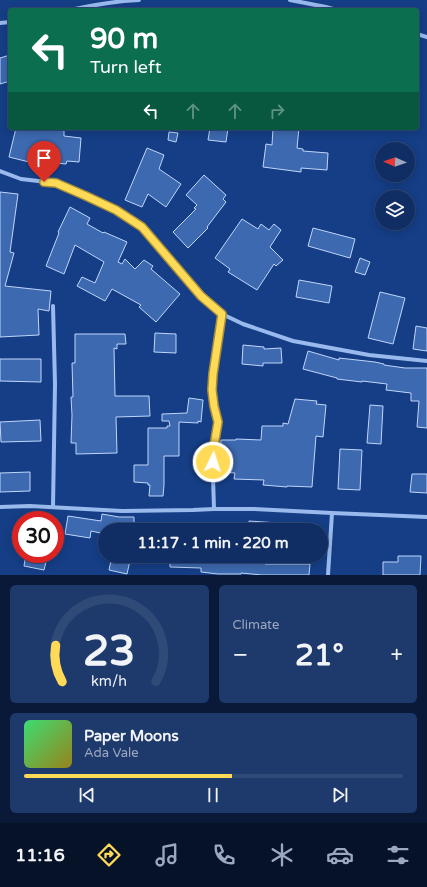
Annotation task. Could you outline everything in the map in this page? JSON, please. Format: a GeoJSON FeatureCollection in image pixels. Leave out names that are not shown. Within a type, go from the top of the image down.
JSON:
{"type":"FeatureCollection","features":[{"type":"Feature","properties":{"kind":"street"},"geometry":{"type":"LineString","coordinates":[[79,8],[97,4],[139,0]]}},
{"type":"Feature","properties":{"kind":"street"},"geometry":{"type":"LineString","coordinates":[[290,0],[328,8]]}},
{"type":"Feature","properties":{"kind":"street"},"geometry":{"type":"LineString","coordinates":[[0,171],[21,179],[56,183],[116,210],[142,227],[201,296],[222,314],[242,324],[293,341],[369,355],[427,361]]}},
{"type":"Feature","properties":{"kind":"street"},"geometry":{"type":"LineString","coordinates":[[53,306],[56,384],[54,507]]}},
{"type":"Feature","properties":{"kind":"street"},"geometry":{"type":"LineString","coordinates":[[214,509],[214,446],[218,422],[212,390],[222,314]]}},
{"type":"Feature","properties":{"kind":"street"},"geometry":{"type":"LineString","coordinates":[[0,506],[30,506],[122,511],[254,509],[332,514],[427,516]]}},
{"type":"Feature","properties":{"kind":"street"},"geometry":{"type":"LineString","coordinates":[[328,575],[332,514]]}},
{"type":"Feature","properties":{"kind":"building"},"geometry":{"type":"Polygon","coordinates":[[[8,56],[8,82],[0,84],[0,58],[8,56]]]}},
{"type":"Feature","properties":{"kind":"building"},"geometry":{"type":"Polygon","coordinates":[[[16,130],[64,130],[64,136],[81,138],[79,162],[67,161],[66,164],[55,163],[56,160],[30,158],[29,162],[9,157],[16,130]]]}},
{"type":"Feature","properties":{"kind":"building"},"geometry":{"type":"Polygon","coordinates":[[[210,130],[228,130],[226,142],[208,140],[210,130]]]}},
{"type":"Feature","properties":{"kind":"building"},"geometry":{"type":"Polygon","coordinates":[[[273,130],[299,130],[297,148],[303,149],[303,151],[328,153],[327,170],[301,168],[301,172],[263,167],[266,144],[272,145],[273,130]]]}},
{"type":"Feature","properties":{"kind":"building"},"geometry":{"type":"Polygon","coordinates":[[[169,132],[178,133],[176,142],[168,140],[169,132]]]}},
{"type":"Feature","properties":{"kind":"building"},"geometry":{"type":"Polygon","coordinates":[[[147,148],[164,155],[159,169],[181,184],[166,207],[148,194],[142,207],[125,200],[147,148]]]}},
{"type":"Feature","properties":{"kind":"building"},"geometry":{"type":"Polygon","coordinates":[[[204,175],[226,195],[223,199],[226,202],[207,227],[208,228],[188,248],[173,232],[196,209],[194,208],[197,205],[186,195],[204,175]]]}},
{"type":"Feature","properties":{"kind":"building"},"geometry":{"type":"Polygon","coordinates":[[[0,192],[18,194],[10,252],[14,253],[5,286],[51,291],[49,311],[38,309],[39,335],[0,337],[0,192]]]}},
{"type":"Feature","properties":{"kind":"building"},"geometry":{"type":"Polygon","coordinates":[[[70,207],[90,218],[87,224],[103,233],[104,232],[127,242],[118,262],[122,264],[125,259],[135,269],[144,260],[153,266],[151,269],[180,294],[156,322],[139,307],[141,305],[112,289],[105,301],[77,286],[82,277],[95,283],[104,262],[75,245],[64,274],[46,266],[59,233],[58,232],[70,207]]]}},
{"type":"Feature","properties":{"kind":"building"},"geometry":{"type":"Polygon","coordinates":[[[242,219],[258,229],[261,224],[269,230],[274,224],[281,230],[270,247],[283,260],[276,266],[274,264],[257,290],[228,272],[230,269],[215,258],[242,219]]]}},
{"type":"Feature","properties":{"kind":"building"},"geometry":{"type":"Polygon","coordinates":[[[313,228],[355,239],[350,258],[308,246],[313,228]]]}},
{"type":"Feature","properties":{"kind":"building"},"geometry":{"type":"Polygon","coordinates":[[[360,258],[370,262],[365,275],[355,272],[360,258]]]}},
{"type":"Feature","properties":{"kind":"building"},"geometry":{"type":"Polygon","coordinates":[[[299,280],[332,286],[329,303],[296,297],[299,280]]]}},
{"type":"Feature","properties":{"kind":"building"},"geometry":{"type":"Polygon","coordinates":[[[380,292],[405,298],[393,344],[368,338],[380,292]]]}},
{"type":"Feature","properties":{"kind":"building"},"geometry":{"type":"Polygon","coordinates":[[[416,326],[427,328],[427,351],[413,349],[416,326]]]}},
{"type":"Feature","properties":{"kind":"building"},"geometry":{"type":"Polygon","coordinates":[[[155,333],[176,334],[176,353],[154,352],[155,333]]]}},
{"type":"Feature","properties":{"kind":"building"},"geometry":{"type":"Polygon","coordinates":[[[75,334],[125,334],[126,344],[117,344],[117,349],[114,348],[115,396],[149,396],[150,416],[116,417],[117,453],[76,454],[76,443],[71,443],[71,397],[73,397],[72,363],[75,363],[75,334]]]}},
{"type":"Feature","properties":{"kind":"building"},"geometry":{"type":"Polygon","coordinates":[[[243,345],[264,347],[264,349],[281,348],[282,363],[263,363],[263,366],[242,364],[243,345]]]}},
{"type":"Feature","properties":{"kind":"building"},"geometry":{"type":"Polygon","coordinates":[[[308,351],[339,360],[339,358],[375,362],[405,368],[427,368],[427,428],[417,427],[419,401],[411,401],[411,393],[386,390],[387,384],[337,379],[303,369],[308,351]]]}},
{"type":"Feature","properties":{"kind":"building"},"geometry":{"type":"Polygon","coordinates":[[[0,359],[41,359],[41,382],[0,381],[0,359]]]}},
{"type":"Feature","properties":{"kind":"building"},"geometry":{"type":"Polygon","coordinates":[[[189,398],[203,400],[201,422],[179,422],[179,456],[164,456],[163,496],[149,496],[150,485],[148,485],[148,483],[134,482],[134,465],[148,465],[148,428],[167,428],[167,426],[170,426],[169,421],[162,421],[162,414],[187,413],[189,398]]]}},
{"type":"Feature","properties":{"kind":"building"},"geometry":{"type":"Polygon","coordinates":[[[295,399],[317,401],[316,404],[326,405],[323,437],[316,436],[312,487],[263,485],[264,480],[234,479],[235,473],[219,472],[221,440],[261,440],[262,426],[283,426],[283,423],[288,424],[295,399]]]}},
{"type":"Feature","properties":{"kind":"building"},"geometry":{"type":"Polygon","coordinates":[[[370,405],[383,406],[381,444],[367,443],[370,405]]]}},
{"type":"Feature","properties":{"kind":"building"},"geometry":{"type":"Polygon","coordinates":[[[40,420],[41,441],[1,442],[0,422],[40,420]]]}},
{"type":"Feature","properties":{"kind":"building"},"geometry":{"type":"Polygon","coordinates":[[[340,449],[362,450],[360,490],[338,489],[340,449]]]}},
{"type":"Feature","properties":{"kind":"building"},"geometry":{"type":"Polygon","coordinates":[[[30,472],[30,491],[0,492],[0,473],[30,472]]]}},
{"type":"Feature","properties":{"kind":"building"},"geometry":{"type":"Polygon","coordinates":[[[412,474],[427,474],[427,493],[410,492],[412,474]]]}},
{"type":"Feature","properties":{"kind":"building"},"geometry":{"type":"Polygon","coordinates":[[[102,514],[119,517],[134,517],[134,523],[98,523],[98,532],[91,531],[90,538],[65,534],[68,516],[101,521],[102,514]]]}},
{"type":"Feature","properties":{"kind":"building"},"geometry":{"type":"Polygon","coordinates":[[[249,521],[279,523],[249,523],[249,521]]]}},
{"type":"Feature","properties":{"kind":"building"},"geometry":{"type":"Polygon","coordinates":[[[398,556],[421,556],[420,575],[383,575],[383,562],[398,562],[398,556]]]}},
{"type":"Feature","properties":{"kind":"building"},"geometry":{"type":"Polygon","coordinates":[[[24,563],[46,563],[44,570],[24,566],[24,563]]]}},
{"type":"Feature","properties":{"kind":"building"},"geometry":{"type":"Polygon","coordinates":[[[110,563],[129,563],[127,574],[109,570],[110,563]]]}},
{"type":"Feature","properties":{"kind":"building"},"geometry":{"type":"Polygon","coordinates":[[[170,563],[310,564],[309,575],[262,575],[241,573],[218,574],[201,572],[201,568],[170,567],[170,563]]]}},
{"type":"Feature","properties":{"kind":"route"},"geometry":{"type":"LineString","coordinates":[[44,182],[56,183],[86,196],[116,210],[142,227],[201,296],[222,314],[212,390],[218,422],[213,462]]}}]}
